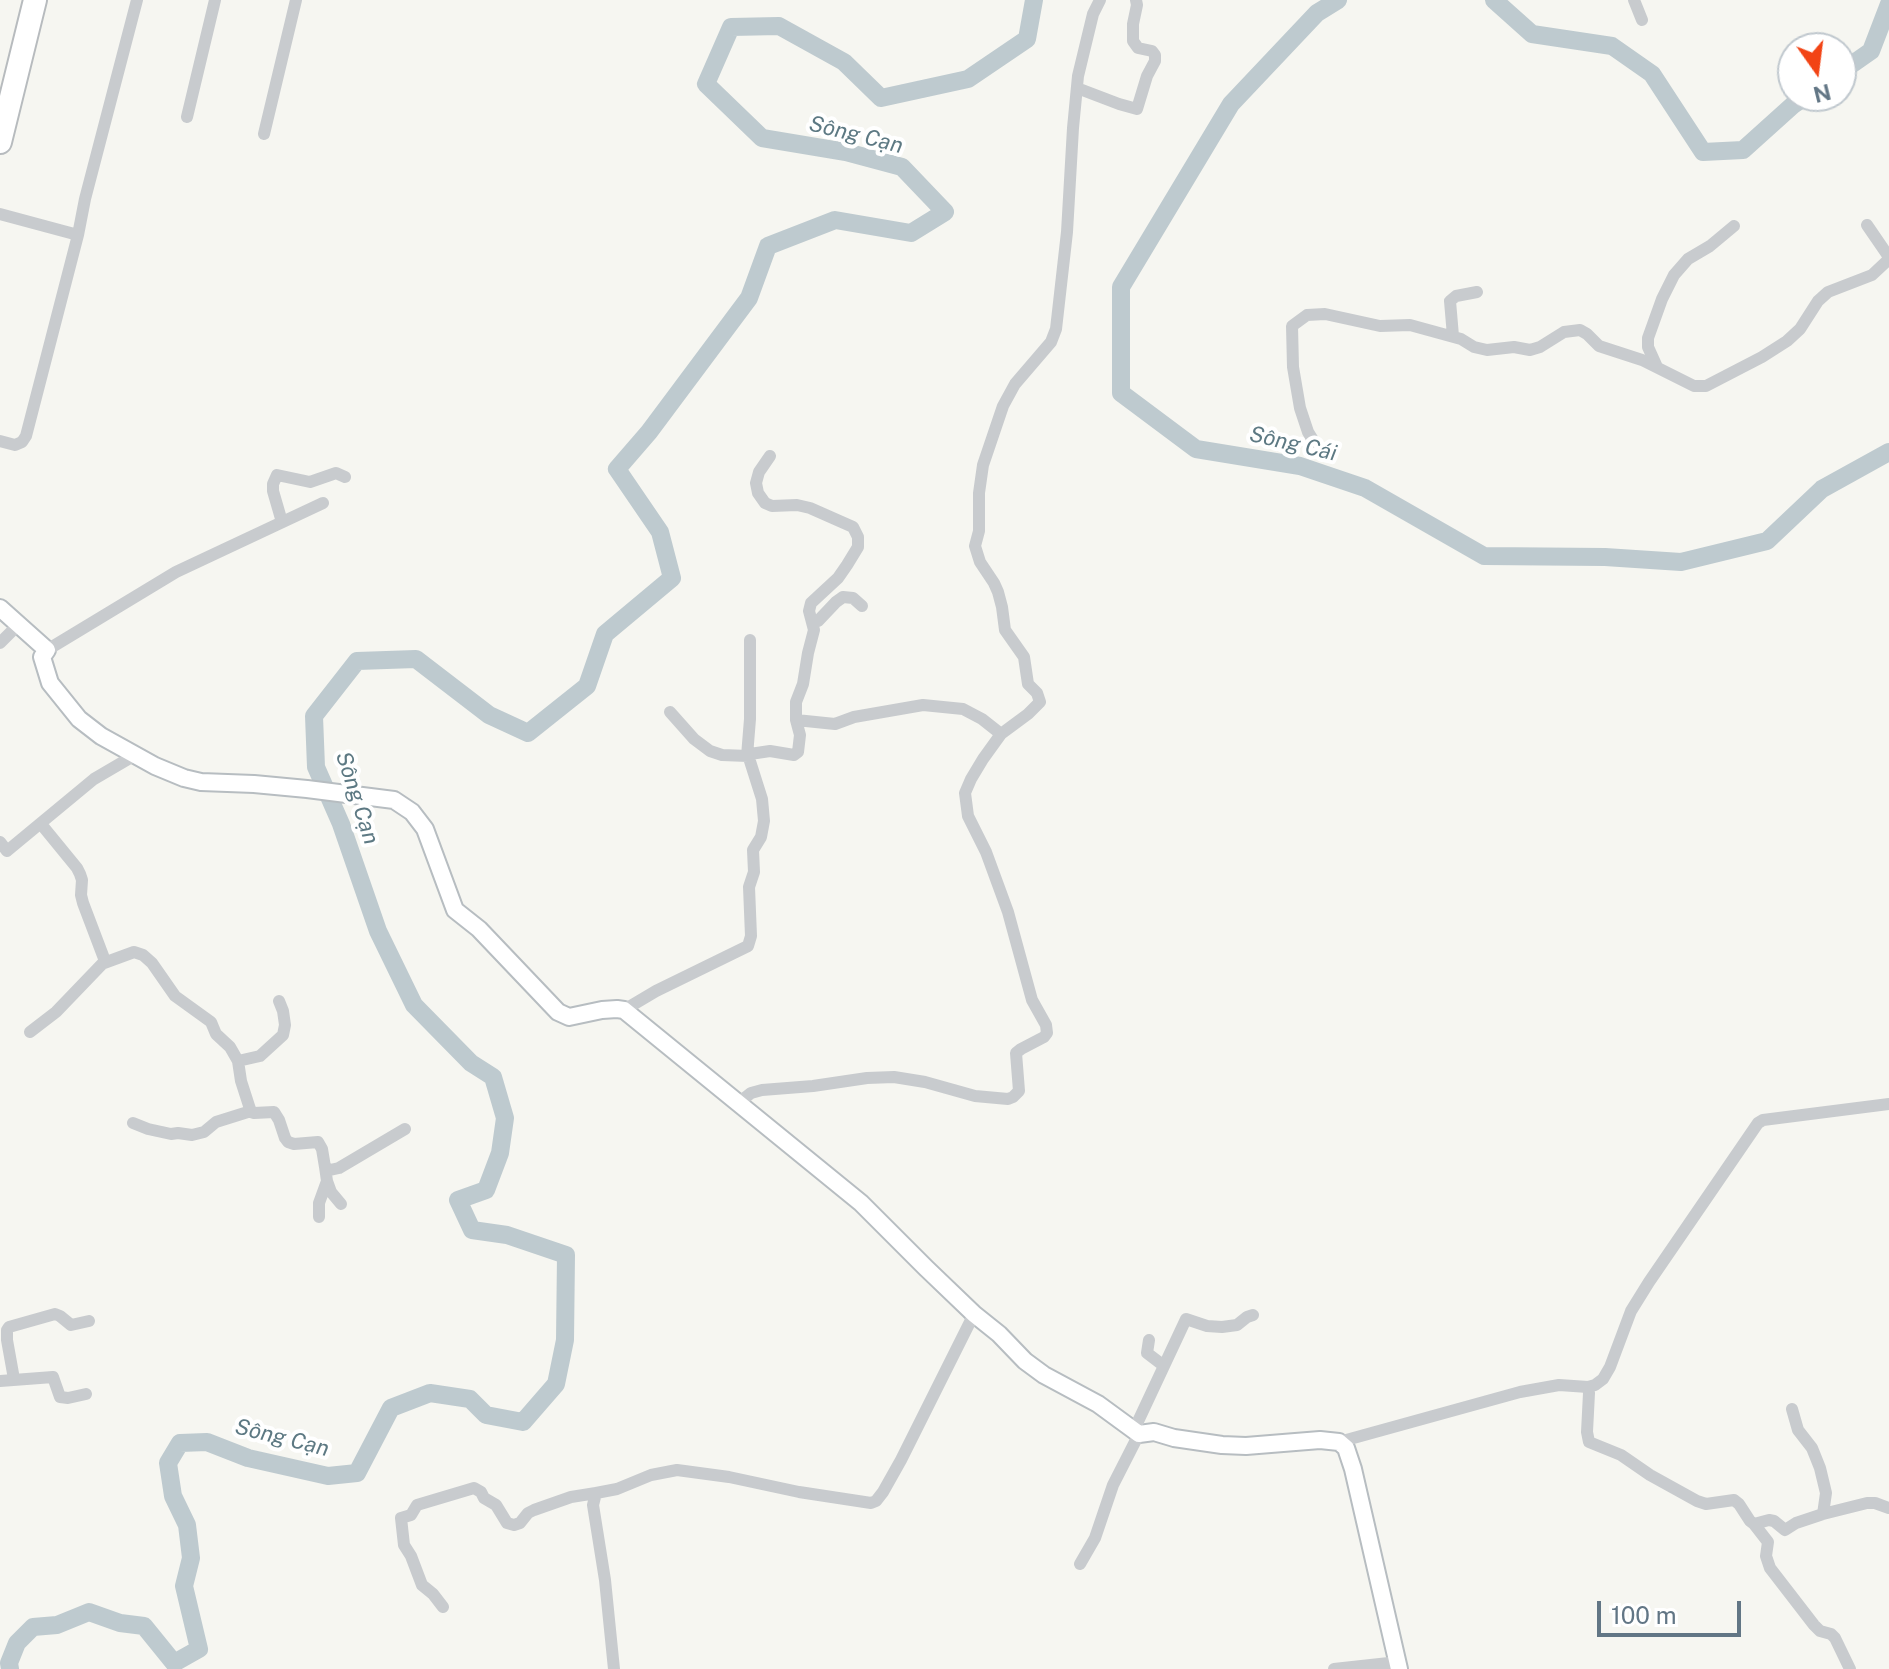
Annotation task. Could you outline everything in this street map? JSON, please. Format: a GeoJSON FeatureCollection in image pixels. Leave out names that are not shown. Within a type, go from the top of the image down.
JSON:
{"type":"FeatureCollection","features":[{"type":"Feature","properties":{"kind":"highway"},"geometry":{"type":"LineString","coordinates":[[0,87],[20,0]]}},
{"type":"Feature","properties":{"kind":"highway"},"geometry":{"type":"LineString","coordinates":[[0,142],[35,0]]}},
{"type":"Feature","properties":{"kind":"street"},"geometry":{"type":"LineString","coordinates":[[0,441],[15,445],[26,436],[137,0]]}},
{"type":"Feature","properties":{"kind":"street"},"geometry":{"type":"LineString","coordinates":[[187,117],[215,0]]}},
{"type":"Feature","properties":{"kind":"street"},"geometry":{"type":"LineString","coordinates":[[264,134],[296,0]]}},
{"type":"Feature","properties":{"kind":"street"},"geometry":{"type":"LineString","coordinates":[[737,1104],[751,1093],[762,1090],[894,1077],[975,1096],[1008,1099],[1019,1091],[1016,1053],[1044,1037],[1047,1029],[1032,1000],[1008,912],[986,852],[968,816],[965,793],[971,779],[1001,734],[1040,704],[1037,693],[1028,684],[1024,657],[1005,630],[994,583],[975,550],[983,465],[1003,406],[1015,384],[1051,342],[1056,329],[1067,232],[1078,76],[1093,14],[1100,0]]}},
{"type":"Feature","properties":{"kind":"street"},"geometry":{"type":"LineString","coordinates":[[1077,88],[1137,109],[1155,55],[1152,51],[1138,48],[1133,41],[1136,0]]}},
{"type":"Feature","properties":{"kind":"street"},"geometry":{"type":"LineString","coordinates":[[1634,0],[1642,20]]}},
{"type":"Feature","properties":{"kind":"street"},"geometry":{"type":"LineString","coordinates":[[0,214],[78,235]]}},
{"type":"Feature","properties":{"kind":"street"},"geometry":{"type":"LineString","coordinates":[[1316,445],[1300,408],[1293,367],[1291,329],[1307,315],[1325,314],[1380,326],[1410,325],[1453,336],[1481,349],[1514,347],[1530,350],[1564,332],[1580,330],[1599,346],[1642,360],[1694,386],[1706,386],[1787,341],[1828,292],[1872,275],[1889,258],[1867,225]]}},
{"type":"Feature","properties":{"kind":"street"},"geometry":{"type":"LineString","coordinates":[[1658,368],[1648,347],[1648,338],[1674,275],[1688,259],[1734,226]]}},
{"type":"Feature","properties":{"kind":"street"},"geometry":{"type":"LineString","coordinates":[[1453,336],[1450,301],[1456,296],[1477,292]]}},
{"type":"Feature","properties":{"kind":"street"},"geometry":{"type":"LineString","coordinates":[[670,712],[694,739],[710,751],[722,755],[748,756],[759,752],[794,755],[798,752],[800,735],[796,702],[803,684],[814,630],[809,611],[811,603],[838,578],[847,565],[858,547],[857,533],[853,527],[810,508],[765,503],[756,483],[759,472],[770,456]]}},
{"type":"Feature","properties":{"kind":"street"},"geometry":{"type":"LineString","coordinates":[[282,522],[273,491],[277,475],[310,482],[336,473],[345,477]]}},
{"type":"Feature","properties":{"kind":"street"},"geometry":{"type":"LineString","coordinates":[[323,503],[176,572],[47,650],[42,657],[50,683],[79,719],[101,736],[184,778],[362,795],[394,800],[412,812],[425,829],[455,910],[479,929],[558,1012],[569,1017],[602,1010],[624,1010],[861,1203],[1025,1361],[1044,1375],[1098,1404],[1136,1432],[1234,1445],[1320,1440],[1339,1442],[1520,1392],[1559,1385],[1595,1385],[1610,1367],[1631,1311],[1758,1123],[1889,1104]]}},
{"type":"Feature","properties":{"kind":"street"},"geometry":{"type":"LineString","coordinates":[[813,623],[843,597],[853,598],[862,606]]}},
{"type":"Feature","properties":{"kind":"street"},"geometry":{"type":"LineString","coordinates":[[0,608],[47,650]]}},
{"type":"Feature","properties":{"kind":"street"},"geometry":{"type":"LineString","coordinates":[[0,643],[19,624]]}},
{"type":"Feature","properties":{"kind":"street"},"geometry":{"type":"LineString","coordinates":[[624,1010],[748,946],[751,936],[749,887],[754,872],[753,850],[761,837],[764,821],[762,799],[748,756],[750,640]]}},
{"type":"Feature","properties":{"kind":"street"},"geometry":{"type":"LineString","coordinates":[[796,720],[835,724],[854,717],[914,706],[934,706],[963,709],[1001,734]]}},
{"type":"Feature","properties":{"kind":"street"},"geometry":{"type":"LineString","coordinates":[[0,842],[7,851],[94,779],[135,755]]}},
{"type":"Feature","properties":{"kind":"street"},"geometry":{"type":"LineString","coordinates":[[41,824],[80,874],[83,903],[104,963]]}},
{"type":"Feature","properties":{"kind":"street"},"geometry":{"type":"LineString","coordinates":[[30,1032],[56,1012],[104,963],[134,952],[143,955],[175,996],[211,1022],[216,1034],[230,1047],[238,1061],[251,1111]]}},
{"type":"Feature","properties":{"kind":"street"},"geometry":{"type":"LineString","coordinates":[[238,1061],[260,1056],[283,1035],[285,1025],[279,1001]]}},
{"type":"Feature","properties":{"kind":"street"},"geometry":{"type":"LineString","coordinates":[[133,1123],[160,1132],[192,1135],[204,1132],[216,1122],[251,1111],[274,1112],[288,1142],[318,1142],[331,1192],[341,1204]]}},
{"type":"Feature","properties":{"kind":"street"},"geometry":{"type":"LineString","coordinates":[[325,1167],[330,1170],[339,1168],[405,1129]]}},
{"type":"Feature","properties":{"kind":"street"},"geometry":{"type":"LineString","coordinates":[[319,1217],[319,1203],[327,1181]]}},
{"type":"Feature","properties":{"kind":"street"},"geometry":{"type":"LineString","coordinates":[[86,1394],[60,1397],[53,1377],[7,1380],[7,1330],[55,1314],[71,1325],[89,1321]]}},
{"type":"Feature","properties":{"kind":"street"},"geometry":{"type":"LineString","coordinates":[[443,1607],[422,1585],[404,1545],[401,1518],[411,1515],[417,1505],[474,1488],[496,1505],[507,1523],[514,1525],[534,1510],[571,1497],[617,1489],[662,1471],[677,1470],[799,1492],[871,1503],[876,1501],[901,1460],[974,1314]]}},
{"type":"Feature","properties":{"kind":"street"},"geometry":{"type":"LineString","coordinates":[[1080,1564],[1095,1538],[1113,1485],[1186,1319],[1222,1327],[1237,1325],[1253,1315]]}},
{"type":"Feature","properties":{"kind":"street"},"geometry":{"type":"LineString","coordinates":[[1149,1340],[1147,1353],[1164,1366]]}},
{"type":"Feature","properties":{"kind":"street"},"geometry":{"type":"LineString","coordinates":[[1588,1387],[1589,1442],[1621,1455],[1697,1501],[1706,1504],[1734,1500],[1739,1504],[1768,1542],[1766,1556],[1770,1568],[1814,1625],[1835,1638],[1850,1669]]}},
{"type":"Feature","properties":{"kind":"street"},"geometry":{"type":"LineString","coordinates":[[1792,1409],[1798,1430],[1812,1448],[1820,1468],[1826,1493],[1823,1514]]}},
{"type":"Feature","properties":{"kind":"street"},"geometry":{"type":"LineString","coordinates":[[1334,1669],[1399,1666],[1353,1469],[1346,1448],[1339,1442]]}},
{"type":"Feature","properties":{"kind":"street"},"geometry":{"type":"LineString","coordinates":[[596,1493],[593,1505],[614,1669]]}},
{"type":"Feature","properties":{"kind":"street"},"geometry":{"type":"LineString","coordinates":[[1754,1524],[1769,1520],[1785,1530],[1823,1514],[1867,1503],[1889,1508]]}},
{"type":"Feature","properties":{"kind":"waterway","name":"Sông Cạn"},"geometry":{"type":"LineString","coordinates":[[10,1669],[9,1663],[17,1643],[33,1627],[57,1625],[89,1612],[120,1623],[144,1626],[174,1663],[199,1649],[184,1586],[191,1558],[187,1525],[173,1496],[168,1463],[180,1443],[207,1442],[248,1458],[328,1476],[357,1473],[391,1408],[430,1393],[470,1399],[486,1415],[523,1422],[556,1384],[565,1340],[566,1255],[507,1235],[472,1230],[458,1200],[486,1190],[500,1153],[505,1118],[493,1077],[471,1063],[414,1005],[378,931],[341,824],[316,767],[314,716],[357,661],[416,659],[489,715],[528,733],[587,686],[605,634],[672,578],[660,532],[617,469],[649,432],[749,298],[768,246],[835,220],[911,233],[945,212],[902,167],[846,152],[762,138],[706,84],[731,27],[779,26],[844,62],[881,98],[968,79],[1027,39],[1034,0]]}},
{"type":"Feature","properties":{"kind":"waterway","name":"Sông Cái"},"geometry":{"type":"LineString","coordinates":[[1338,0],[1317,13],[1231,104],[1121,287],[1121,393],[1196,449],[1300,466],[1365,488],[1484,556],[1605,557],[1681,562],[1767,541],[1822,489],[1889,452]]}},
{"type":"Feature","properties":{"kind":"waterway","name":"Sông Cái"},"geometry":{"type":"LineString","coordinates":[[1494,0],[1532,34],[1612,46],[1652,74],[1703,152],[1743,150],[1785,112]]}},
{"type":"Feature","properties":{"kind":"waterway","name":"Sông Cái"},"geometry":{"type":"LineString","coordinates":[[1857,61],[1871,51],[1889,4]]}}]}
